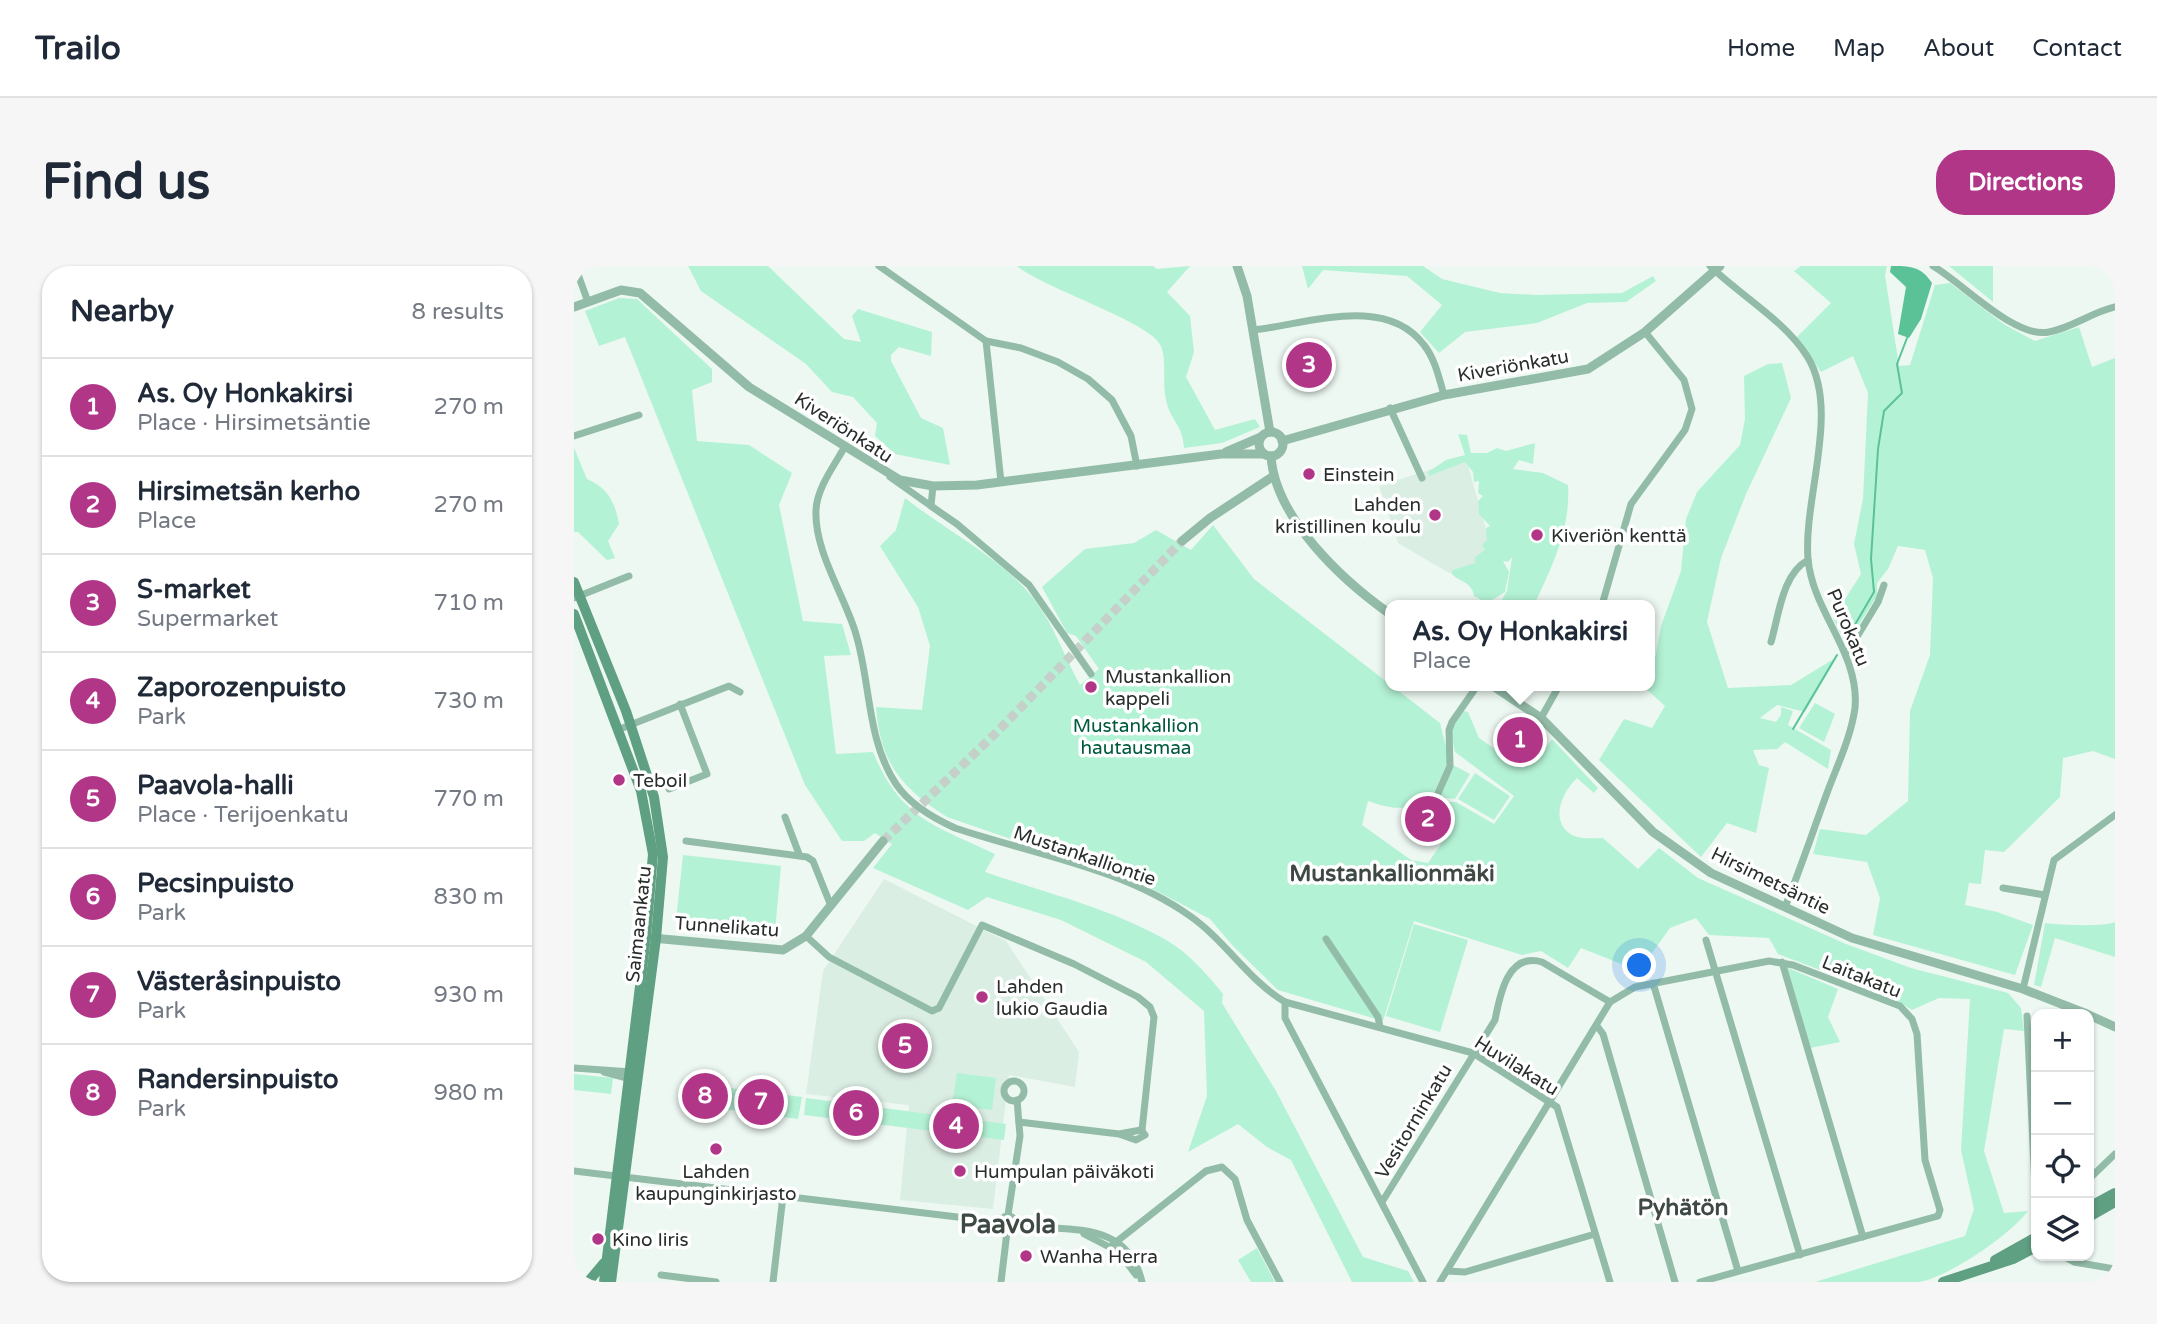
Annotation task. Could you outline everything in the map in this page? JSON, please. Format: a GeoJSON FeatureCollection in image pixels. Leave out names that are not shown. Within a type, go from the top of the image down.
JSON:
{"type":"FeatureCollection","features":[{"type":"Feature","properties":{"kind":"main road","name":"Saimaankatu"},"geometry":{"type":"LineString","coordinates":[[574,582],[577,597],[625,727],[651,835],[651,938],[604,1282]]}},
{"type":"Feature","properties":{"kind":"main road","name":"Saimaankatu"},"geometry":{"type":"LineString","coordinates":[[574,614],[625,727]]}},
{"type":"Feature","properties":{"kind":"main road","name":"Saimaankatu"},"geometry":{"type":"LineString","coordinates":[[611,1282],[620,1176]]}},
{"type":"Feature","properties":{"kind":"main road"},"geometry":{"type":"LineString","coordinates":[[2094,1204],[2115,1193]]}},
{"type":"Feature","properties":{"kind":"main road"},"geometry":{"type":"LineString","coordinates":[[2094,1214],[2115,1202]]}},
{"type":"Feature","properties":{"kind":"main road"},"geometry":{"type":"LineString","coordinates":[[1976,1270],[2031,1240]]}},
{"type":"Feature","properties":{"kind":"main road"},"geometry":{"type":"LineString","coordinates":[[1943,1282],[2013,1259],[2031,1250]]}},
{"type":"Feature","properties":{"kind":"main road"},"geometry":{"type":"LineString","coordinates":[[588,1282],[606,1260]]}},
{"type":"Feature","properties":{"kind":"street"},"geometry":{"type":"LineString","coordinates":[[575,266],[588,302]]}},
{"type":"Feature","properties":{"kind":"street"},"geometry":{"type":"LineString","coordinates":[[879,266],[986,341],[1021,348],[1058,362],[1088,379],[1112,400],[1131,436],[1137,466]]}},
{"type":"Feature","properties":{"kind":"street"},"geometry":{"type":"LineString","coordinates":[[1237,266],[1253,330],[1265,435],[1259,447],[1267,455],[1272,477],[1302,529],[1322,555],[1356,588],[1385,610]]}},
{"type":"Feature","properties":{"kind":"street"},"geometry":{"type":"LineString","coordinates":[[1933,266],[1960,282],[2011,324],[2027,332],[2051,332],[2115,307]]}},
{"type":"Feature","properties":{"kind":"street","name":"Kiveriönkatu"},"geometry":{"type":"LineString","coordinates":[[1282,441],[1390,408],[1444,395],[1588,369],[1645,332],[1715,268]]}},
{"type":"Feature","properties":{"kind":"street","name":"Purokatu"},"geometry":{"type":"LineString","coordinates":[[1715,268],[1789,335],[1807,356],[1816,379],[1821,402],[1809,511],[1808,560],[1820,606],[1846,655],[1857,687],[1848,737],[1785,907]]}},
{"type":"Feature","properties":{"kind":"street","name":"Kiveriönkatu"},"geometry":{"type":"LineString","coordinates":[[574,307],[621,290],[640,293],[749,387],[889,476],[933,486],[1001,482],[1221,454],[1267,455]]}},
{"type":"Feature","properties":{"kind":"street"},"geometry":{"type":"LineString","coordinates":[[1253,330],[1357,315],[1395,324],[1423,344],[1435,366],[1444,395]]}},
{"type":"Feature","properties":{"kind":"street"},"geometry":{"type":"LineString","coordinates":[[1603,600],[1631,504],[1685,430],[1692,409],[1684,380],[1645,332]]}},
{"type":"Feature","properties":{"kind":"street"},"geometry":{"type":"LineString","coordinates":[[986,341],[1001,482]]}},
{"type":"Feature","properties":{"kind":"street"},"geometry":{"type":"LineString","coordinates":[[1390,408],[1422,478]]}},
{"type":"Feature","properties":{"kind":"street"},"geometry":{"type":"LineString","coordinates":[[575,434],[639,415]]}},
{"type":"Feature","properties":{"kind":"street"},"geometry":{"type":"LineString","coordinates":[[1265,435],[1277,435],[1282,441],[1280,451],[1267,455]]}},
{"type":"Feature","properties":{"kind":"street","name":"Kiveriönkatu"},"geometry":{"type":"LineString","coordinates":[[1221,454],[1265,435]]}},
{"type":"Feature","properties":{"kind":"street","name":"Mustankalliontie"},"geometry":{"type":"LineString","coordinates":[[844,448],[819,493],[816,520],[860,650],[876,739],[897,786],[933,818],[955,828],[1151,893],[1205,927],[1267,991],[1285,1002]]}},
{"type":"Feature","properties":{"kind":"street"},"geometry":{"type":"LineString","coordinates":[[889,476],[957,524],[1029,585],[1091,674]]}},
{"type":"Feature","properties":{"kind":"street"},"geometry":{"type":"LineString","coordinates":[[1182,541],[1210,518],[1272,477]]}},
{"type":"Feature","properties":{"kind":"street"},"geometry":{"type":"LineString","coordinates":[[931,506],[933,486]]}},
{"type":"Feature","properties":{"kind":"street"},"geometry":{"type":"LineString","coordinates":[[1771,642],[1786,590],[1797,566],[1808,560]]}},
{"type":"Feature","properties":{"kind":"street"},"geometry":{"type":"LineString","coordinates":[[577,597],[629,576]]}},
{"type":"Feature","properties":{"kind":"street"},"geometry":{"type":"LineString","coordinates":[[1846,655],[1878,602],[1884,585]]}},
{"type":"Feature","properties":{"kind":"street"},"geometry":{"type":"LineString","coordinates":[[625,727],[729,687],[740,692]]}},
{"type":"Feature","properties":{"kind":"street"},"geometry":{"type":"LineString","coordinates":[[1426,811],[1435,800],[1450,766],[1449,730],[1452,722],[1474,691]]}},
{"type":"Feature","properties":{"kind":"street","name":"Hirsimetsäntie"},"geometry":{"type":"LineString","coordinates":[[1500,691],[1541,718],[1653,832],[1711,873],[1893,953],[2023,989],[2073,1009]]}},
{"type":"Feature","properties":{"kind":"street"},"geometry":{"type":"LineString","coordinates":[[1541,718],[1556,691]]}},
{"type":"Feature","properties":{"kind":"street"},"geometry":{"type":"LineString","coordinates":[[669,789],[707,774],[680,704]]}},
{"type":"Feature","properties":{"kind":"street"},"geometry":{"type":"LineString","coordinates":[[2023,989],[2054,860],[2115,815]]}},
{"type":"Feature","properties":{"kind":"street"},"geometry":{"type":"LineString","coordinates":[[785,817],[799,854]]}},
{"type":"Feature","properties":{"kind":"street"},"geometry":{"type":"LineString","coordinates":[[686,841],[799,854],[813,861],[831,906]]}},
{"type":"Feature","properties":{"kind":"street","name":"Tunnelikatu"},"geometry":{"type":"LineString","coordinates":[[651,938],[776,951],[796,944],[806,936],[883,841]]}},
{"type":"Feature","properties":{"kind":"street"},"geometry":{"type":"LineString","coordinates":[[2003,888],[2045,895]]}},
{"type":"Feature","properties":{"kind":"street"},"geometry":{"type":"LineString","coordinates":[[806,936],[829,957],[935,1011],[982,925],[1074,964],[1150,1007],[1154,1017],[1142,1130],[1145,1135],[1140,1140],[1119,1134],[1019,1122]]}},
{"type":"Feature","properties":{"kind":"street"},"geometry":{"type":"LineString","coordinates":[[1326,939],[1378,1017],[1380,1027]]}},
{"type":"Feature","properties":{"kind":"street"},"geometry":{"type":"LineString","coordinates":[[1706,940],[1718,971],[1800,1255]]}},
{"type":"Feature","properties":{"kind":"street","name":"Vesitorninkatu"},"geometry":{"type":"LineString","coordinates":[[1382,1202],[1495,1020],[1507,979],[1524,960],[1542,962],[1610,1002]]}},
{"type":"Feature","properties":{"kind":"street"},"geometry":{"type":"LineString","coordinates":[[1700,1282],[1863,1237],[1782,962]]}},
{"type":"Feature","properties":{"kind":"street","name":"Laitakatu"},"geometry":{"type":"LineString","coordinates":[[1610,1002],[1621,992],[1653,983],[1782,962],[1900,1006],[1912,1018],[1918,1046],[1925,1160],[1940,1210],[1938,1216],[1863,1237]]}},
{"type":"Feature","properties":{"kind":"street"},"geometry":{"type":"LineString","coordinates":[[1653,983],[1738,1271]]}},
{"type":"Feature","properties":{"kind":"street"},"geometry":{"type":"LineString","coordinates":[[1285,1002],[1285,1017],[1423,1282]]}},
{"type":"Feature","properties":{"kind":"street","name":"Huvilakatu"},"geometry":{"type":"LineString","coordinates":[[1285,1002],[1473,1052],[1557,1107],[1610,1282]]}},
{"type":"Feature","properties":{"kind":"street"},"geometry":{"type":"LineString","coordinates":[[1440,1282],[1610,1002]]}},
{"type":"Feature","properties":{"kind":"street"},"geometry":{"type":"LineString","coordinates":[[2027,1016],[2035,1198]]}},
{"type":"Feature","properties":{"kind":"street","name":"Hirsimetsäntie"},"geometry":{"type":"LineString","coordinates":[[2094,1018],[2115,1027]]}},
{"type":"Feature","properties":{"kind":"street"},"geometry":{"type":"LineString","coordinates":[[1597,1026],[1603,1034],[1675,1282]]}},
{"type":"Feature","properties":{"kind":"street"},"geometry":{"type":"LineString","coordinates":[[574,1068],[633,1075]]}},
{"type":"Feature","properties":{"kind":"street"},"geometry":{"type":"LineString","coordinates":[[999,1222],[1008,1215],[1017,1146],[1015,1135],[1019,1122],[1017,1100]]}},
{"type":"Feature","properties":{"kind":"street"},"geometry":{"type":"LineString","coordinates":[[2094,1175],[2115,1154]]}},
{"type":"Feature","properties":{"kind":"street"},"geometry":{"type":"LineString","coordinates":[[1111,1246],[1206,1171],[1222,1167],[1233,1175],[1247,1220],[1280,1282]]}},
{"type":"Feature","properties":{"kind":"street"},"geometry":{"type":"LineString","coordinates":[[574,1171],[999,1222],[1007,1232]]}},
{"type":"Feature","properties":{"kind":"street"},"geometry":{"type":"LineString","coordinates":[[773,1282],[783,1196]]}},
{"type":"Feature","properties":{"kind":"street"},"geometry":{"type":"LineString","coordinates":[[1008,1215],[1016,1224],[1092,1232],[1117,1240],[1136,1264],[1140,1282]]}},
{"type":"Feature","properties":{"kind":"street"},"geometry":{"type":"LineString","coordinates":[[1001,1282],[1007,1232],[1016,1224]]}},
{"type":"Feature","properties":{"kind":"street"},"geometry":{"type":"LineString","coordinates":[[1076,1231],[1111,1246],[1131,1266],[1140,1282]]}},
{"type":"Feature","properties":{"kind":"street"},"geometry":{"type":"LineString","coordinates":[[1447,1271],[1465,1272],[1595,1234]]}},
{"type":"Feature","properties":{"kind":"street"},"geometry":{"type":"LineString","coordinates":[[2072,1261],[2115,1269]]}},
{"type":"Feature","properties":{"kind":"street"},"geometry":{"type":"LineString","coordinates":[[661,1275],[716,1282]]}},
{"type":"Feature","properties":{"kind":"shaded area"},"geometry":{"type":"Polygon","coordinates":[[[1891,266],[1914,268],[1924,273],[1932,283],[1921,319],[1909,338],[1898,334],[1906,287],[1890,272],[1891,266]]]}},
{"type":"Feature","properties":{"kind":"shaded area","name":"Lahden kristillinen koulu"},"geometry":{"type":"Polygon","coordinates":[[[1466,458],[1494,558],[1449,573],[1398,543],[1379,486],[1466,458]]]}},
{"type":"Feature","properties":{"kind":"shaded area"},"geometry":{"type":"Polygon","coordinates":[[[884,879],[1006,941],[1079,1052],[1075,1087],[1009,1075],[993,1209],[900,1200],[909,1105],[806,1094],[823,971],[884,879]]]}},
{"type":"Feature","properties":{"kind":"green space"},"geometry":{"type":"Polygon","coordinates":[[[688,266],[768,266],[844,339],[861,342],[852,316],[858,309],[932,332],[931,356],[899,347],[891,355],[891,361],[921,418],[943,428],[950,465],[895,454],[875,436],[877,423],[853,397],[832,392],[806,364],[701,291],[688,266]]]}},
{"type":"Feature","properties":{"kind":"green space"},"geometry":{"type":"Polygon","coordinates":[[[1017,266],[1153,266],[1157,269],[1190,266],[1167,292],[1190,316],[1194,352],[1186,377],[1215,430],[1255,419],[1260,427],[1222,443],[1184,448],[1181,434],[1166,400],[1163,352],[1153,337],[1118,316],[1050,285],[1017,266]]]}},
{"type":"Feature","properties":{"kind":"green space"},"geometry":{"type":"Polygon","coordinates":[[[1302,266],[1423,266],[1442,279],[1500,293],[1535,295],[1622,293],[1653,276],[1656,281],[1626,302],[1587,303],[1537,323],[1465,332],[1439,353],[1420,332],[1442,305],[1407,276],[1323,270],[1308,289],[1302,266]]]}},
{"type":"Feature","properties":{"kind":"green space"},"geometry":{"type":"Polygon","coordinates":[[[1801,266],[1887,266],[1885,275],[1899,366],[1910,365],[1935,285],[1950,283],[2005,325],[2035,341],[2079,327],[2092,367],[2115,358],[2115,759],[2093,751],[2063,758],[2060,797],[2004,852],[1985,850],[1981,884],[1969,883],[1965,905],[1997,912],[2033,925],[2015,975],[1873,935],[1880,898],[1867,862],[1813,854],[1820,829],[1866,835],[1908,801],[1910,711],[1930,655],[1933,578],[1925,550],[1898,546],[1888,569],[1877,583],[1877,596],[1846,645],[1833,618],[1861,574],[1854,544],[1863,499],[1868,393],[1853,356],[1821,372],[1797,337],[1831,303],[1794,271],[1801,266]]]}},
{"type":"Feature","properties":{"kind":"green space"},"geometry":{"type":"Polygon","coordinates":[[[1949,266],[1993,266],[1993,302],[1949,266]]]}},
{"type":"Feature","properties":{"kind":"green space"},"geometry":{"type":"Polygon","coordinates":[[[619,298],[637,299],[712,369],[712,382],[692,390],[697,441],[749,445],[792,473],[779,505],[803,621],[842,624],[851,655],[824,656],[836,754],[873,752],[895,792],[908,806],[937,827],[995,854],[985,872],[1079,902],[1125,920],[1168,941],[1190,958],[1223,994],[1222,1003],[1276,1091],[1363,1257],[1408,1271],[1414,1282],[1352,1282],[1291,1160],[1267,1147],[1238,1124],[1188,1152],[1207,1096],[1204,1011],[1146,962],[1061,920],[987,897],[968,910],[873,868],[892,844],[875,833],[864,841],[842,841],[805,785],[625,337],[599,346],[585,311],[619,298]]]}},
{"type":"Feature","properties":{"kind":"green space"},"geometry":{"type":"Polygon","coordinates":[[[1782,363],[1791,398],[1746,494],[1721,558],[1707,622],[1728,688],[1791,685],[1837,657],[1805,712],[1777,705],[1760,718],[1776,722],[1781,715],[1781,707],[1793,711],[1788,725],[1831,750],[1828,769],[1785,742],[1777,749],[1753,750],[1759,765],[1769,768],[1756,833],[1727,823],[1701,857],[1599,760],[1624,719],[1652,728],[1665,706],[1648,691],[1655,691],[1655,659],[1661,626],[1681,571],[1686,519],[1697,492],[1740,445],[1745,419],[1744,376],[1768,364],[1782,363]]]}},
{"type":"Feature","properties":{"kind":"green space"},"geometry":{"type":"Polygon","coordinates":[[[1458,434],[1467,435],[1471,453],[1487,453],[1497,448],[1506,451],[1535,443],[1533,464],[1519,460],[1513,469],[1543,473],[1568,485],[1563,532],[1536,600],[1502,600],[1507,591],[1512,557],[1508,562],[1503,561],[1509,572],[1505,592],[1492,600],[1481,600],[1474,596],[1471,587],[1451,573],[1475,563],[1475,557],[1485,550],[1482,545],[1487,540],[1486,528],[1490,526],[1479,514],[1478,501],[1483,496],[1478,493],[1479,481],[1474,482],[1473,472],[1465,462],[1429,476],[1428,472],[1446,460],[1465,455],[1458,434]]]}},
{"type":"Feature","properties":{"kind":"green space"},"geometry":{"type":"Polygon","coordinates":[[[574,448],[587,479],[605,491],[615,509],[619,524],[608,541],[615,558],[607,560],[578,532],[574,532],[574,448]]]}},
{"type":"Feature","properties":{"kind":"green space","name":"Mustankallion hautausmaa"},"geometry":{"type":"Polygon","coordinates":[[[905,498],[1006,570],[1034,599],[1047,619],[1080,685],[1099,669],[1076,636],[1067,633],[1042,587],[1085,549],[1134,543],[1156,530],[1191,550],[1213,525],[1254,579],[1385,680],[1385,691],[1399,691],[1440,723],[1449,759],[1432,798],[1400,808],[1368,801],[1362,825],[1411,860],[1428,863],[1450,831],[1438,806],[1441,802],[1456,802],[1494,824],[1514,796],[1455,752],[1450,730],[1464,711],[1468,712],[1479,738],[1522,768],[1539,757],[1552,739],[1598,788],[1594,793],[1577,778],[1563,797],[1559,812],[1563,827],[1577,837],[1603,838],[1638,869],[1659,848],[1698,878],[1846,944],[1911,968],[2008,993],[2021,1008],[2024,1031],[2004,1029],[1984,1151],[2004,1213],[2028,1211],[1994,1243],[1962,1264],[1932,1278],[1919,1282],[1815,1282],[1965,1236],[1974,1209],[1961,1150],[1970,999],[1939,998],[1912,1010],[1891,997],[1778,954],[1769,938],[1709,935],[1696,918],[1670,928],[1639,971],[1581,948],[1568,968],[1541,951],[1522,955],[1414,921],[1383,1021],[1278,990],[1210,919],[1145,885],[947,817],[905,784],[888,758],[878,726],[876,707],[922,710],[930,646],[918,607],[880,546],[896,530],[905,498]]]}},
{"type":"Feature","properties":{"kind":"green space"},"geometry":{"type":"Polygon","coordinates":[[[1815,703],[1835,714],[1824,742],[1799,728],[1815,703]]]}},
{"type":"Feature","properties":{"kind":"green space"},"geometry":{"type":"Polygon","coordinates":[[[1453,765],[1470,774],[1455,799],[1439,797],[1453,765]]]}},
{"type":"Feature","properties":{"kind":"green space"},"geometry":{"type":"Polygon","coordinates":[[[1475,773],[1510,796],[1494,820],[1458,799],[1475,773]]]}},
{"type":"Feature","properties":{"kind":"green space"},"geometry":{"type":"Polygon","coordinates":[[[683,855],[781,866],[775,931],[676,920],[683,855]]]}},
{"type":"Feature","properties":{"kind":"green space"},"geometry":{"type":"Polygon","coordinates":[[[2115,922],[2115,957],[2055,938],[2041,987],[2034,985],[2045,923],[2091,925],[2115,922]]]}},
{"type":"Feature","properties":{"kind":"green space"},"geometry":{"type":"Polygon","coordinates":[[[1414,924],[1468,940],[1440,1032],[1386,1016],[1414,924]]]}},
{"type":"Feature","properties":{"kind":"green space"},"geometry":{"type":"Polygon","coordinates":[[[1781,965],[1838,989],[1828,1017],[1840,1042],[1805,1049],[1781,965]]]}},
{"type":"Feature","properties":{"kind":"green space"},"geometry":{"type":"Polygon","coordinates":[[[957,1073],[996,1078],[992,1110],[952,1105],[957,1073]]]}},
{"type":"Feature","properties":{"kind":"green space"},"geometry":{"type":"Polygon","coordinates":[[[574,1074],[613,1078],[611,1094],[574,1090],[574,1074]]]}},
{"type":"Feature","properties":{"kind":"green space"},"geometry":{"type":"Polygon","coordinates":[[[690,1083],[802,1097],[798,1119],[687,1104],[690,1083]]]}},
{"type":"Feature","properties":{"kind":"green space"},"geometry":{"type":"Polygon","coordinates":[[[806,1098],[1006,1124],[1004,1140],[804,1115],[806,1098]]]}},
{"type":"Feature","properties":{"kind":"green space"},"geometry":{"type":"Polygon","coordinates":[[[1257,1248],[1275,1282],[1251,1282],[1238,1260],[1257,1248]]]}},
{"type":"Feature","properties":{"kind":"waterway"},"geometry":{"type":"LineString","coordinates":[[1846,640],[1874,592],[1871,559],[1878,449],[1884,411],[1902,393],[1897,364],[1907,338]]}},
{"type":"Feature","properties":{"kind":"waterway"},"geometry":{"type":"LineString","coordinates":[[1793,729],[1837,655]]}},
{"type":"Feature","properties":{"kind":"tunnel"},"geometry":{"type":"LineString","coordinates":[[883,841],[998,731],[1182,541]]}},
{"type":"Feature","properties":{"kind":"place","name":"S-market"},"geometry":{"type":"Point","coordinates":[1309,365]}},
{"type":"Feature","properties":{"kind":"place","name":"Einstein"},"geometry":{"type":"Point","coordinates":[1309,474]}},
{"type":"Feature","properties":{"kind":"place","name":"Lahden kristillinen koulu"},"geometry":{"type":"Point","coordinates":[1435,515]}},
{"type":"Feature","properties":{"kind":"place","name":"Kiveriön kenttä"},"geometry":{"type":"Point","coordinates":[1537,535]}},
{"type":"Feature","properties":{"kind":"place","name":"Mustankallion kappeli"},"geometry":{"type":"Point","coordinates":[1091,687]}},
{"type":"Feature","properties":{"kind":"place","name":"As. Oy Honkakirsi"},"geometry":{"type":"Point","coordinates":[1520,740]}},
{"type":"Feature","properties":{"kind":"place","name":"Teboil"},"geometry":{"type":"Point","coordinates":[619,780]}},
{"type":"Feature","properties":{"kind":"place","name":"Hirsimetsän kerho"},"geometry":{"type":"Point","coordinates":[1428,819]}},
{"type":"Feature","properties":{"kind":"place","name":"Lahden lukio Gaudia"},"geometry":{"type":"Point","coordinates":[982,997]}},
{"type":"Feature","properties":{"kind":"place","name":"Paavola-halli"},"geometry":{"type":"Point","coordinates":[905,1046]}},
{"type":"Feature","properties":{"kind":"place","name":"Randersinpuisto"},"geometry":{"type":"Point","coordinates":[705,1096]}},
{"type":"Feature","properties":{"kind":"place","name":"Västeråsinpuisto"},"geometry":{"type":"Point","coordinates":[761,1102]}},
{"type":"Feature","properties":{"kind":"place","name":"Pecsinpuisto"},"geometry":{"type":"Point","coordinates":[856,1113]}},
{"type":"Feature","properties":{"kind":"place","name":"Zaporozenpuisto"},"geometry":{"type":"Point","coordinates":[956,1126]}},
{"type":"Feature","properties":{"kind":"place","name":"Lahden kaupunginkirjasto"},"geometry":{"type":"Point","coordinates":[716,1149]}},
{"type":"Feature","properties":{"kind":"place","name":"Humpulan päiväkoti"},"geometry":{"type":"Point","coordinates":[960,1171]}},
{"type":"Feature","properties":{"kind":"place","name":"Kino Iiris"},"geometry":{"type":"Point","coordinates":[598,1239]}},
{"type":"Feature","properties":{"kind":"place","name":"Wanha Herra"},"geometry":{"type":"Point","coordinates":[1026,1256]}},
{"type":"Feature","properties":{"kind":"district","name":"Mustankallionmäki"},"geometry":{"type":"Point","coordinates":[1392,873]}},
{"type":"Feature","properties":{"kind":"district","name":"Pyhätön"},"geometry":{"type":"Point","coordinates":[1683,1207]}},
{"type":"Feature","properties":{"kind":"district","name":"Paavola"},"geometry":{"type":"Point","coordinates":[1008,1224]}}]}
